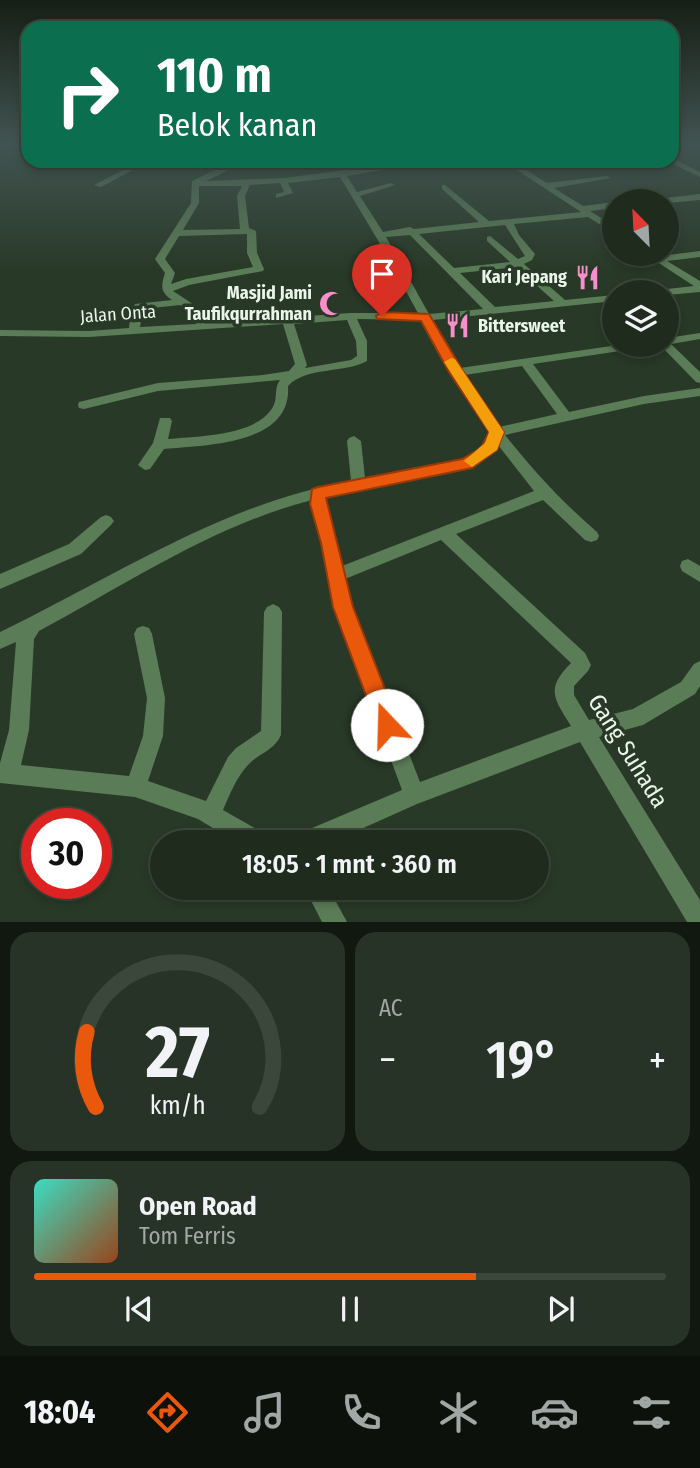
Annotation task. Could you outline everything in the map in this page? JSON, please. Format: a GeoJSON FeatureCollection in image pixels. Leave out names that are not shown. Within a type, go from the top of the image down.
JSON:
{"type":"FeatureCollection","features":[{"type":"Feature","properties":{"kind":"street"},"geometry":{"type":"LineString","coordinates":[[196,186],[195,203],[160,258],[170,273],[167,290],[170,295],[198,312],[202,325]]}},
{"type":"Feature","properties":{"kind":"street"},"geometry":{"type":"LineString","coordinates":[[245,230],[241,196],[246,186]]}},
{"type":"Feature","properties":{"kind":"street"},"geometry":{"type":"LineString","coordinates":[[279,196],[289,193],[286,186]]}},
{"type":"Feature","properties":{"kind":"street"},"geometry":{"type":"LineString","coordinates":[[348,186],[380,235],[456,372],[496,432],[544,493],[591,536]]}},
{"type":"Feature","properties":{"kind":"street"},"geometry":{"type":"LineString","coordinates":[[354,195],[387,186]]}},
{"type":"Feature","properties":{"kind":"street"},"geometry":{"type":"LineString","coordinates":[[547,186],[602,222]]}},
{"type":"Feature","properties":{"kind":"street"},"geometry":{"type":"LineString","coordinates":[[444,187],[487,224]]}},
{"type":"Feature","properties":{"kind":"street"},"geometry":{"type":"LineString","coordinates":[[679,199],[700,197]]}},
{"type":"Feature","properties":{"kind":"street"},"geometry":{"type":"LineString","coordinates":[[380,235],[508,222],[602,208]]}},
{"type":"Feature","properties":{"kind":"street"},"geometry":{"type":"LineString","coordinates":[[453,271],[526,261],[530,254],[515,236],[508,222]]}},
{"type":"Feature","properties":{"kind":"street"},"geometry":{"type":"LineString","coordinates":[[410,230],[492,311]]}},
{"type":"Feature","properties":{"kind":"street"},"geometry":{"type":"LineString","coordinates":[[167,290],[186,282],[259,270],[252,253],[253,231],[175,233]]}},
{"type":"Feature","properties":{"kind":"street"},"geometry":{"type":"LineString","coordinates":[[515,236],[490,239],[563,304]]}},
{"type":"Feature","properties":{"kind":"street"},"geometry":{"type":"LineString","coordinates":[[679,255],[700,254]]}},
{"type":"Feature","properties":{"kind":"street"},"geometry":{"type":"LineString","coordinates":[[668,266],[700,288]]}},
{"type":"Feature","properties":{"kind":"street"},"geometry":{"type":"LineString","coordinates":[[679,291],[700,288]]}},
{"type":"Feature","properties":{"kind":"street","name":"Jalan Onta"},"geometry":{"type":"LineString","coordinates":[[0,333],[72,335],[287,319],[425,317],[602,299]]}},
{"type":"Feature","properties":{"kind":"street"},"geometry":{"type":"LineString","coordinates":[[134,330],[135,314],[139,306],[183,302]]}},
{"type":"Feature","properties":{"kind":"street"},"geometry":{"type":"LineString","coordinates":[[84,405],[158,387],[294,374],[354,363],[363,358],[362,339],[350,316]]}},
{"type":"Feature","properties":{"kind":"street"},"geometry":{"type":"LineString","coordinates":[[160,444],[223,437],[263,427],[280,409],[283,400],[282,385],[301,365],[287,319]]}},
{"type":"Feature","properties":{"kind":"street"},"geometry":{"type":"LineString","coordinates":[[679,340],[700,336]]}},
{"type":"Feature","properties":{"kind":"street"},"geometry":{"type":"LineString","coordinates":[[456,372],[602,350]]}},
{"type":"Feature","properties":{"kind":"street"},"geometry":{"type":"LineString","coordinates":[[679,356],[700,379]]}},
{"type":"Feature","properties":{"kind":"street"},"geometry":{"type":"LineString","coordinates":[[524,360],[565,416]]}},
{"type":"Feature","properties":{"kind":"street"},"geometry":{"type":"LineString","coordinates":[[496,432],[565,416],[700,392]]}},
{"type":"Feature","properties":{"kind":"street"},"geometry":{"type":"LineString","coordinates":[[145,465],[160,444],[164,422]]}},
{"type":"Feature","properties":{"kind":"street"},"geometry":{"type":"LineString","coordinates":[[0,641],[152,559],[253,513],[318,493],[466,464],[492,446],[496,432]]}},
{"type":"Feature","properties":{"kind":"street"},"geometry":{"type":"LineString","coordinates":[[354,441],[359,485]]}},
{"type":"Feature","properties":{"kind":"street"},"geometry":{"type":"LineString","coordinates":[[318,493],[318,504],[343,607],[414,795]]}},
{"type":"Feature","properties":{"kind":"street"},"geometry":{"type":"LineString","coordinates":[[337,575],[544,493]]}},
{"type":"Feature","properties":{"kind":"street"},"geometry":{"type":"LineString","coordinates":[[0,582],[75,549],[106,521]]}},
{"type":"Feature","properties":{"kind":"street","name":"Gang Suhada"},"geometry":{"type":"LineString","coordinates":[[443,533],[579,659],[582,665],[565,682],[564,697],[700,922]]}},
{"type":"Feature","properties":{"kind":"street"},"geometry":{"type":"LineString","coordinates":[[210,815],[238,760],[249,750],[263,745],[271,736],[273,612]]}},
{"type":"Feature","properties":{"kind":"street"},"geometry":{"type":"LineString","coordinates":[[32,626],[26,638],[19,730],[5,773],[135,787],[210,815],[236,830]]}},
{"type":"Feature","properties":{"kind":"street"},"geometry":{"type":"LineString","coordinates":[[135,787],[153,736],[156,698],[143,634]]}},
{"type":"Feature","properties":{"kind":"street"},"geometry":{"type":"LineString","coordinates":[[334,830],[414,795],[584,731],[636,718],[688,688],[700,670]]}},
{"type":"Feature","properties":{"kind":"street"},"geometry":{"type":"LineString","coordinates":[[322,900],[335,922]]}},
{"type":"Feature","properties":{"kind":"slow traffic"},"geometry":{"type":"LineString","coordinates":[[451,362],[496,432],[492,446],[472,461]]}},
{"type":"Feature","properties":{"kind":"place","name":"Kari Jepang"},"geometry":{"type":"Point","coordinates":[587,277]}},
{"type":"Feature","properties":{"kind":"place","name":"Masjid Jami Taufikqurrahman"},"geometry":{"type":"Point","coordinates":[332,303]}},
{"type":"Feature","properties":{"kind":"place","name":"Bittersweet"},"geometry":{"type":"Point","coordinates":[458,326]}},
{"type":"Feature","properties":{"kind":"route"},"geometry":{"type":"LineString","coordinates":[[382,316],[425,317],[456,372],[496,432],[492,446],[466,464],[318,493],[318,504],[330,543],[343,607],[387,725]]}}]}
